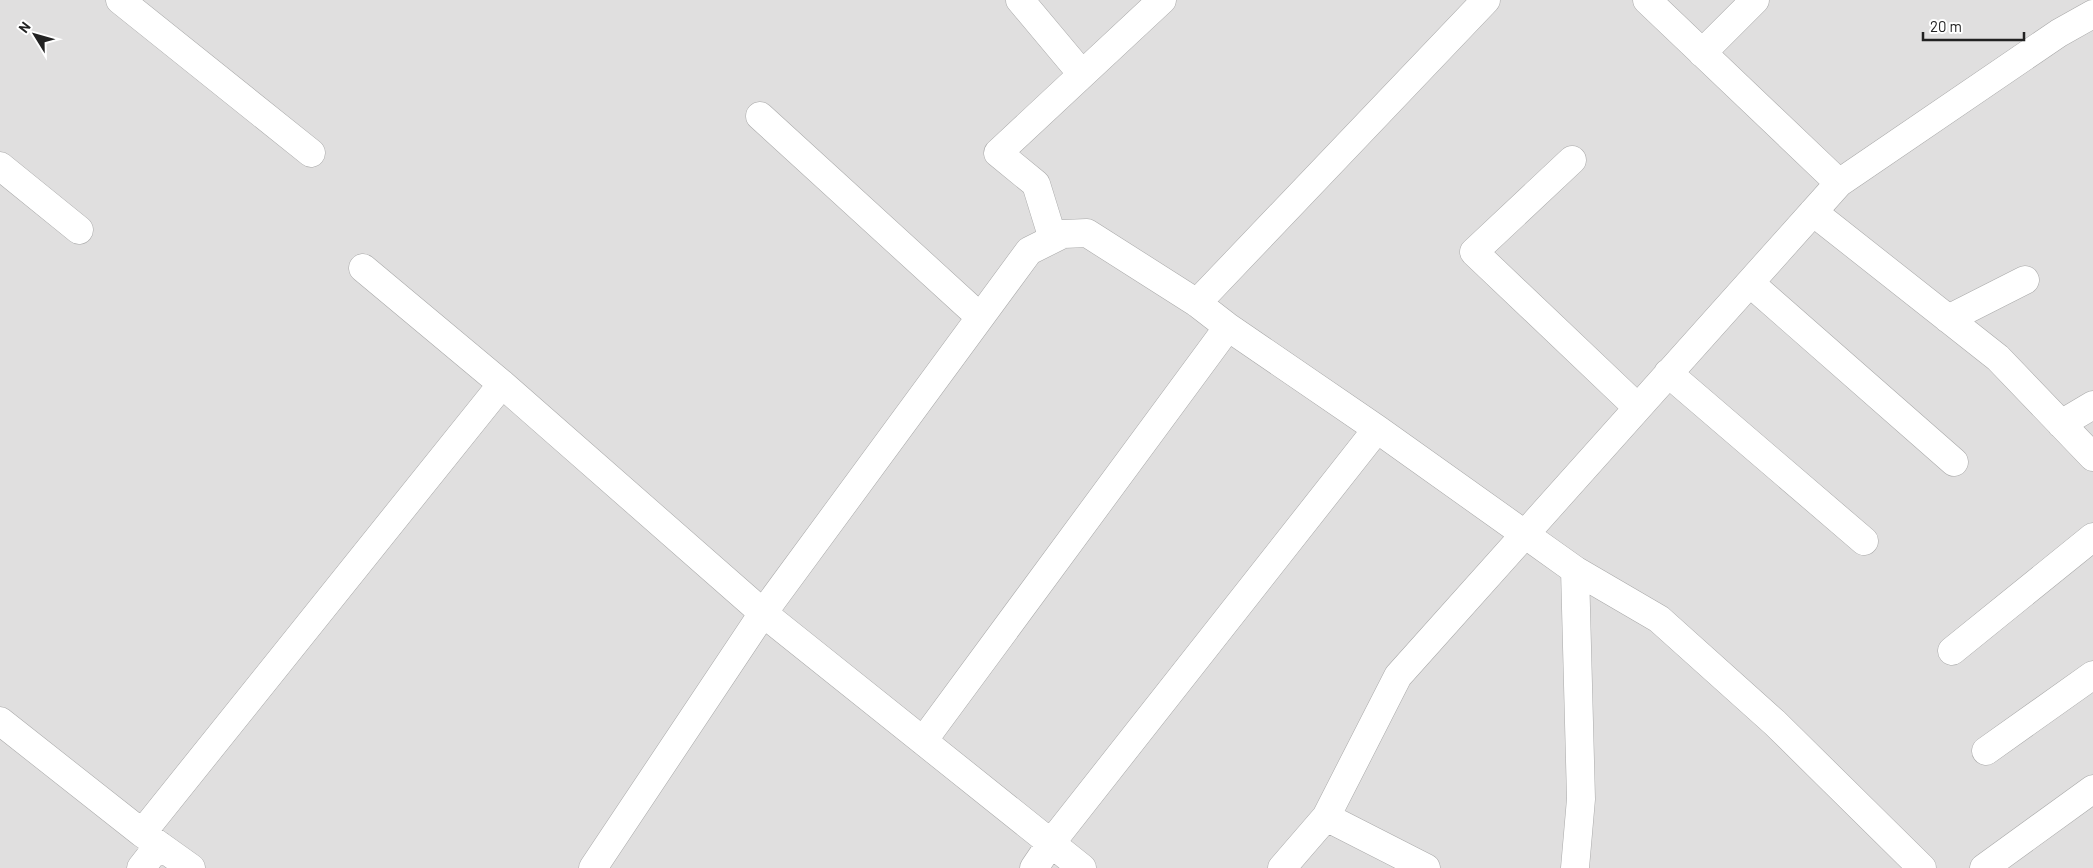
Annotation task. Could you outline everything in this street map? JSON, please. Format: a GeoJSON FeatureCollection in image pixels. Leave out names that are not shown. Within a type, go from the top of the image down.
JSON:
{"type":"FeatureCollection","features":[{"type":"Feature","properties":{"kind":"street"},"geometry":{"type":"LineString","coordinates":[[120,0],[311,153]]}},
{"type":"Feature","properties":{"kind":"street"},"geometry":{"type":"LineString","coordinates":[[1020,0],[1082,74]]}},
{"type":"Feature","properties":{"kind":"street"},"geometry":{"type":"LineString","coordinates":[[1053,239],[1036,184],[998,153],[1162,0]]}},
{"type":"Feature","properties":{"kind":"street"},"geometry":{"type":"LineString","coordinates":[[1197,303],[1486,0]]}},
{"type":"Feature","properties":{"kind":"street"},"geometry":{"type":"LineString","coordinates":[[1647,0],[1838,184]]}},
{"type":"Feature","properties":{"kind":"street"},"geometry":{"type":"LineString","coordinates":[[1702,53],[1755,0]]}},
{"type":"Feature","properties":{"kind":"street"},"geometry":{"type":"LineString","coordinates":[[1282,868],[1326,817],[1398,676],[1838,184],[2059,33],[2093,14]]}},
{"type":"Feature","properties":{"kind":"street"},"geometry":{"type":"LineString","coordinates":[[760,116],[980,317]]}},
{"type":"Feature","properties":{"kind":"street"},"geometry":{"type":"LineString","coordinates":[[1572,160],[1474,252],[1638,407]]}},
{"type":"Feature","properties":{"kind":"street"},"geometry":{"type":"LineString","coordinates":[[0,166],[79,230]]}},
{"type":"Feature","properties":{"kind":"street"},"geometry":{"type":"LineString","coordinates":[[1813,212],[1998,358],[2093,457]]}},
{"type":"Feature","properties":{"kind":"street"},"geometry":{"type":"LineString","coordinates":[[593,868],[763,613],[1029,251],[1063,234],[1087,233],[1197,303],[1228,327],[1377,429],[1575,570],[1659,618],[1775,723],[1922,868]]}},
{"type":"Feature","properties":{"kind":"street"},"geometry":{"type":"LineString","coordinates":[[363,268],[502,384],[763,613],[1082,868]]}},
{"type":"Feature","properties":{"kind":"street"},"geometry":{"type":"LineString","coordinates":[[1948,319],[2024,280]]}},
{"type":"Feature","properties":{"kind":"street"},"geometry":{"type":"LineString","coordinates":[[1750,283],[1954,462]]}},
{"type":"Feature","properties":{"kind":"street"},"geometry":{"type":"LineString","coordinates":[[923,741],[1228,327]]}},
{"type":"Feature","properties":{"kind":"street"},"geometry":{"type":"LineString","coordinates":[[1668,373],[1864,541]]}},
{"type":"Feature","properties":{"kind":"street"},"geometry":{"type":"LineString","coordinates":[[141,868],[150,839],[502,384]]}},
{"type":"Feature","properties":{"kind":"street"},"geometry":{"type":"LineString","coordinates":[[2061,424],[2093,406]]}},
{"type":"Feature","properties":{"kind":"street"},"geometry":{"type":"LineString","coordinates":[[1034,868],[1051,843],[1377,429]]}},
{"type":"Feature","properties":{"kind":"street"},"geometry":{"type":"LineString","coordinates":[[1952,651],[2093,537]]}},
{"type":"Feature","properties":{"kind":"street"},"geometry":{"type":"LineString","coordinates":[[1574,868],[1581,799],[1575,570]]}},
{"type":"Feature","properties":{"kind":"street"},"geometry":{"type":"LineString","coordinates":[[1986,751],[2093,676]]}},
{"type":"Feature","properties":{"kind":"street"},"geometry":{"type":"LineString","coordinates":[[0,721],[150,839],[191,868]]}},
{"type":"Feature","properties":{"kind":"street"},"geometry":{"type":"LineString","coordinates":[[1984,868],[2093,789]]}},
{"type":"Feature","properties":{"kind":"street"},"geometry":{"type":"LineString","coordinates":[[1326,817],[1426,868]]}},
{"type":"Feature","properties":{"kind":"shaded area"},"geometry":{"type":"Polygon","coordinates":[[[0,0],[2093,0],[2093,868],[0,868],[0,0]]]}}]}
